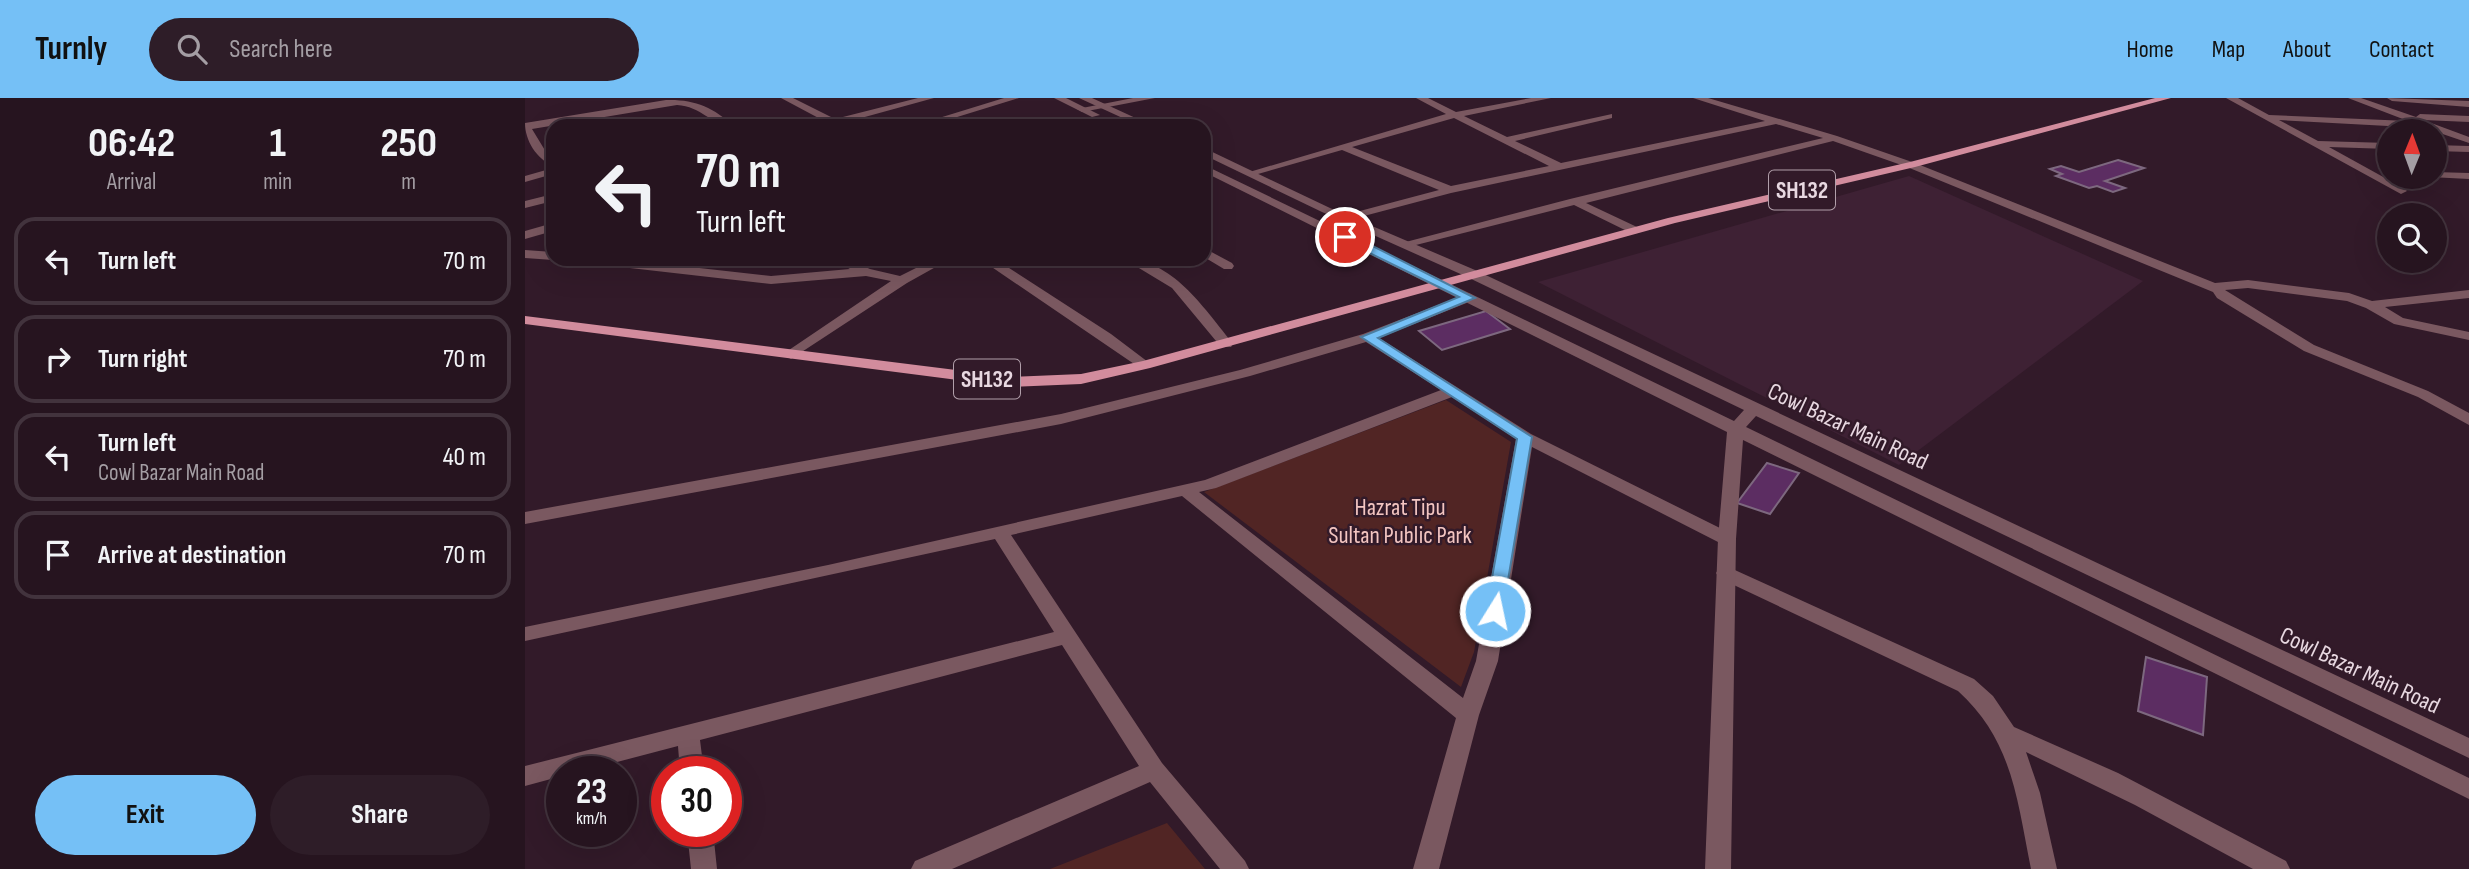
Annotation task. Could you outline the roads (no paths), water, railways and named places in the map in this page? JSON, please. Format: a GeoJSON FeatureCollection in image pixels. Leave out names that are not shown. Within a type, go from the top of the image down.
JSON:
{"type":"FeatureCollection","features":[{"type":"Feature","properties":{"kind":"main road","name":"SH132"},"geometry":{"type":"LineString","coordinates":[[525,320],[1012,382],[1081,379],[1226,344],[1470,273],[1633,230],[1911,165],[2166,98]]}},
{"type":"Feature","properties":{"kind":"street"},"geometry":{"type":"LineString","coordinates":[[786,98],[827,119]]}},
{"type":"Feature","properties":{"kind":"street"},"geometry":{"type":"LineString","coordinates":[[850,119],[929,98]]}},
{"type":"Feature","properties":{"kind":"street"},"geometry":{"type":"LineString","coordinates":[[946,119],[1014,98]]}},
{"type":"Feature","properties":{"kind":"street"},"geometry":{"type":"LineString","coordinates":[[1059,98],[1099,104],[1150,98]]}},
{"type":"Feature","properties":{"kind":"street"},"geometry":{"type":"LineString","coordinates":[[1421,98],[1560,167]]}},
{"type":"Feature","properties":{"kind":"street"},"geometry":{"type":"LineString","coordinates":[[1251,173],[1454,115],[1546,98]]}},
{"type":"Feature","properties":{"kind":"street"},"geometry":{"type":"LineString","coordinates":[[1698,98],[1834,138],[1911,165],[2218,289],[2222,295],[2309,348],[2423,394],[2469,419]]}},
{"type":"Feature","properties":{"kind":"street"},"geometry":{"type":"LineString","coordinates":[[2231,98],[2401,191]]}},
{"type":"Feature","properties":{"kind":"street"},"geometry":{"type":"LineString","coordinates":[[2353,98],[2407,119]]}},
{"type":"Feature","properties":{"kind":"street"},"geometry":{"type":"LineString","coordinates":[[2392,98],[2469,104]]}},
{"type":"Feature","properties":{"kind":"street"},"geometry":{"type":"LineString","coordinates":[[585,119],[619,115],[666,103],[697,103],[719,119]]}},
{"type":"Feature","properties":{"kind":"street"},"geometry":{"type":"LineString","coordinates":[[1083,103],[1104,119]]}},
{"type":"Feature","properties":{"kind":"street"},"geometry":{"type":"LineString","coordinates":[[1099,104],[1132,119]]}},
{"type":"Feature","properties":{"kind":"street"},"geometry":{"type":"LineString","coordinates":[[1507,140],[1609,116]]}},
{"type":"Feature","properties":{"kind":"street"},"geometry":{"type":"LineString","coordinates":[[2265,116],[2377,122]]}},
{"type":"Feature","properties":{"kind":"street"},"geometry":{"type":"LineString","coordinates":[[2398,116],[2469,120]]}},
{"type":"Feature","properties":{"kind":"street"},"geometry":{"type":"LineString","coordinates":[[1345,218],[1450,190],[1776,121]]}},
{"type":"Feature","properties":{"kind":"street"},"geometry":{"type":"LineString","coordinates":[[546,124],[525,126],[546,157]]}},
{"type":"Feature","properties":{"kind":"street"},"geometry":{"type":"LineString","coordinates":[[2447,132],[2466,138]]}},
{"type":"Feature","properties":{"kind":"street"},"geometry":{"type":"LineString","coordinates":[[1404,244],[1834,138]]}},
{"type":"Feature","properties":{"kind":"street"},"geometry":{"type":"LineString","coordinates":[[2314,144],[2377,146]]}},
{"type":"Feature","properties":{"kind":"street"},"geometry":{"type":"LineString","coordinates":[[1345,148],[1450,190]]}},
{"type":"Feature","properties":{"kind":"street"},"geometry":{"type":"LineString","coordinates":[[2447,148],[2469,149]]}},
{"type":"Feature","properties":{"kind":"street","name":"Cowl Bazar Main Road"},"geometry":{"type":"LineString","coordinates":[[1211,154],[1470,273],[2469,749]]}},
{"type":"Feature","properties":{"kind":"street"},"geometry":{"type":"LineString","coordinates":[[1211,171],[2469,789]]}},
{"type":"Feature","properties":{"kind":"street"},"geometry":{"type":"LineString","coordinates":[[2365,172],[2377,172]]}},
{"type":"Feature","properties":{"kind":"street"},"geometry":{"type":"LineString","coordinates":[[525,178],[546,173]]}},
{"type":"Feature","properties":{"kind":"street"},"geometry":{"type":"LineString","coordinates":[[2447,175],[2469,176]]}},
{"type":"Feature","properties":{"kind":"street"},"geometry":{"type":"LineString","coordinates":[[525,205],[546,199]]}},
{"type":"Feature","properties":{"kind":"street"},"geometry":{"type":"LineString","coordinates":[[1574,201],[1633,230]]}},
{"type":"Feature","properties":{"kind":"street"},"geometry":{"type":"LineString","coordinates":[[525,235],[546,229]]}},
{"type":"Feature","properties":{"kind":"street"},"geometry":{"type":"LineString","coordinates":[[525,254],[546,256]]}},
{"type":"Feature","properties":{"kind":"street"},"geometry":{"type":"LineString","coordinates":[[1211,255],[1228,266]]}},
{"type":"Feature","properties":{"kind":"street"},"geometry":{"type":"LineString","coordinates":[[648,266],[771,280],[866,272]]}},
{"type":"Feature","properties":{"kind":"street"},"geometry":{"type":"LineString","coordinates":[[853,266],[866,272],[902,280]]}},
{"type":"Feature","properties":{"kind":"street"},"geometry":{"type":"LineString","coordinates":[[791,355],[902,280],[930,266]]}},
{"type":"Feature","properties":{"kind":"street"},"geometry":{"type":"LineString","coordinates":[[996,266],[1053,304],[1095,327],[1145,365]]}},
{"type":"Feature","properties":{"kind":"street"},"geometry":{"type":"LineString","coordinates":[[1143,266],[1177,285],[1226,344]]}},
{"type":"Feature","properties":{"kind":"street"},"geometry":{"type":"LineString","coordinates":[[2218,289],[2232,283],[2349,297],[2371,305],[2399,321],[2469,336]]}},
{"type":"Feature","properties":{"kind":"street"},"geometry":{"type":"LineString","coordinates":[[2371,305],[2469,294]]}},
{"type":"Feature","properties":{"kind":"street"},"geometry":{"type":"LineString","coordinates":[[525,519],[1061,419],[1245,373],[1368,337],[1469,298]]}},
{"type":"Feature","properties":{"kind":"street"},"geometry":{"type":"LineString","coordinates":[[1368,337],[1525,437],[1727,539]]}},
{"type":"Feature","properties":{"kind":"street"},"geometry":{"type":"LineString","coordinates":[[525,634],[828,571],[1210,484],[1451,392]]}},
{"type":"Feature","properties":{"kind":"street"},"geometry":{"type":"LineString","coordinates":[[1718,869],[1727,539],[1735,430],[1754,409]]}},
{"type":"Feature","properties":{"kind":"street"},"geometry":{"type":"LineString","coordinates":[[1426,869],[1468,715],[1487,661],[1525,437]]}},
{"type":"Feature","properties":{"kind":"street"},"geometry":{"type":"LineString","coordinates":[[1184,489],[1468,715]]}},
{"type":"Feature","properties":{"kind":"street"},"geometry":{"type":"LineString","coordinates":[[1000,532],[1154,770],[1236,869]]}},
{"type":"Feature","properties":{"kind":"street"},"geometry":{"type":"LineString","coordinates":[[1726,573],[1966,685],[1982,697],[1997,713],[2021,772],[2044,869]]}},
{"type":"Feature","properties":{"kind":"street"},"geometry":{"type":"LineString","coordinates":[[525,776],[1068,636]]}},
{"type":"Feature","properties":{"kind":"street"},"geometry":{"type":"LineString","coordinates":[[688,732],[690,756]]}},
{"type":"Feature","properties":{"kind":"street"},"geometry":{"type":"LineString","coordinates":[[2007,734],[2074,761],[2277,869]]}},
{"type":"Feature","properties":{"kind":"street"},"geometry":{"type":"LineString","coordinates":[[924,869],[1154,770]]}},
{"type":"Feature","properties":{"kind":"street"},"geometry":{"type":"LineString","coordinates":[[701,847],[704,869]]}},
{"type":"Feature","properties":{"kind":"park label","name":"Hazrat Tipu Sultan Public Park"},"geometry":{"type":"Point","coordinates":[1400,521]}}]}
